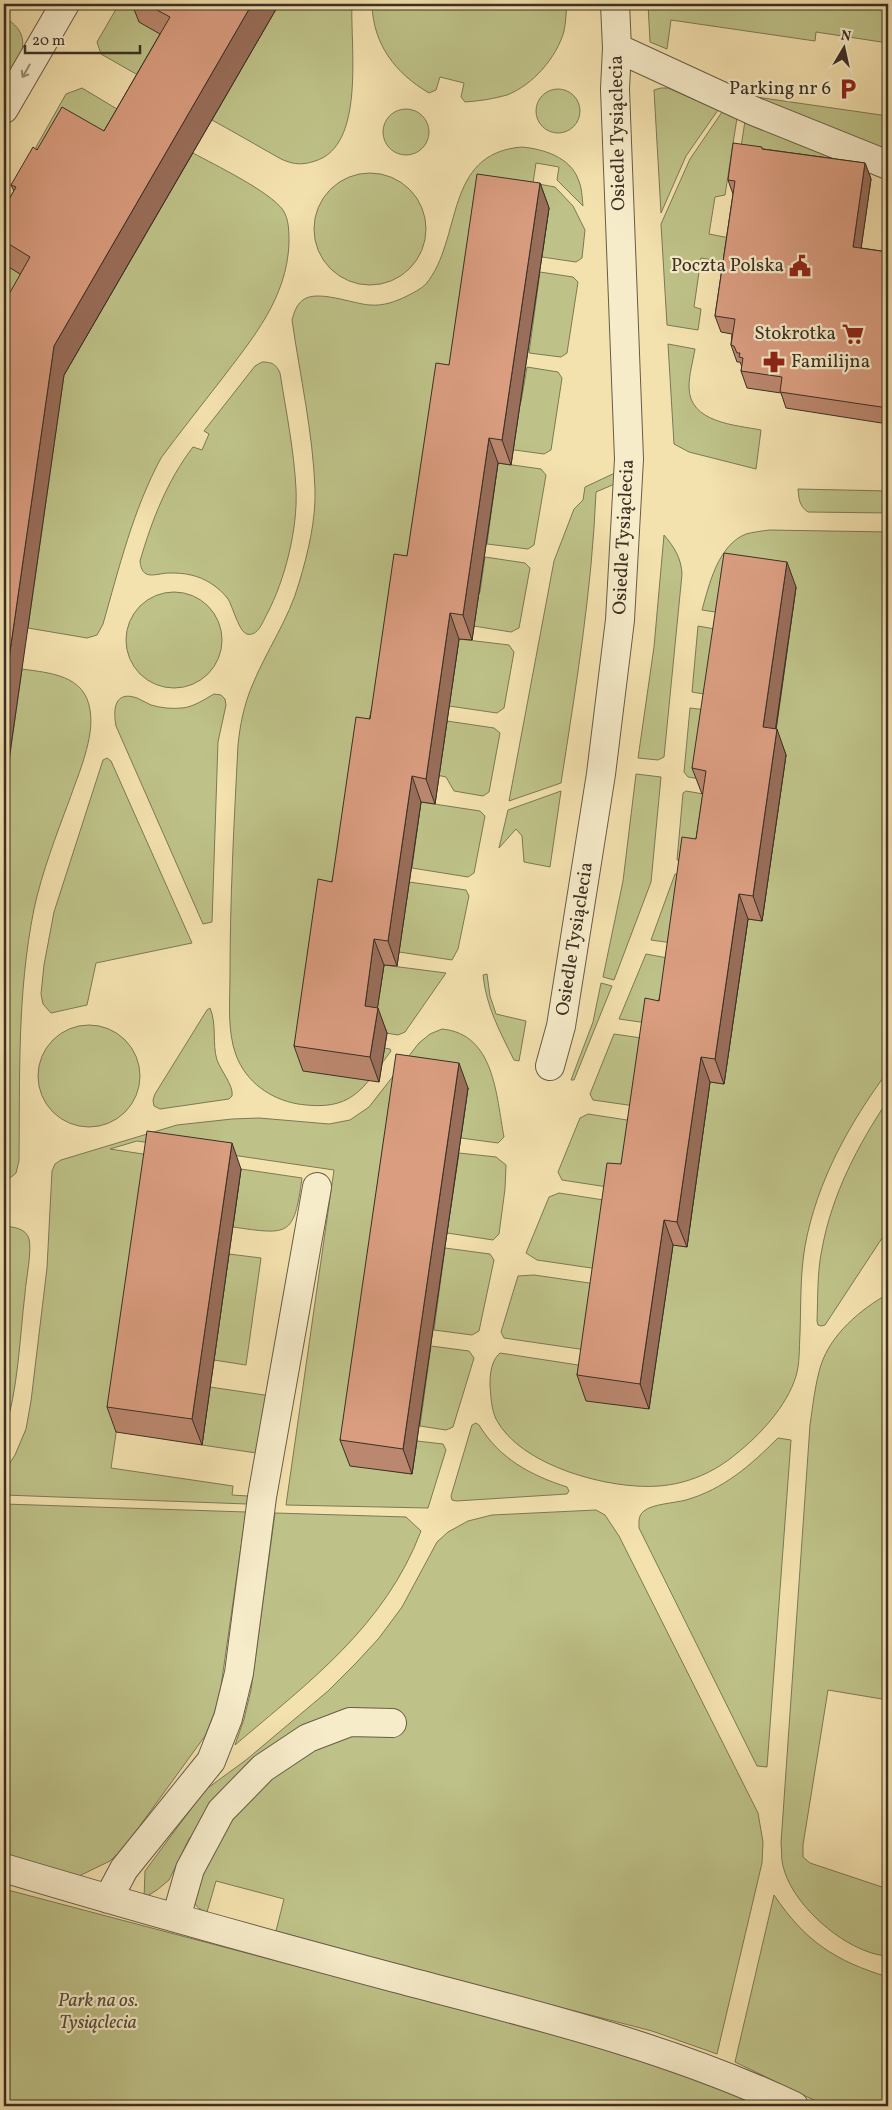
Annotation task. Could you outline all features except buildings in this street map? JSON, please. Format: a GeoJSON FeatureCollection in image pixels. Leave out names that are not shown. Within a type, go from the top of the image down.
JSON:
{"type":"FeatureCollection","features":[{"type":"Feature","properties":{"kind":"street"},"geometry":{"type":"LineString","coordinates":[[4,109],[65,4]]}},
{"type":"Feature","properties":{"kind":"street","name":"Osiedle Tysiąclecia"},"geometry":{"type":"LineString","coordinates":[[550,1066],[561,1026],[601,774],[620,620],[629,458],[615,89],[617,48],[615,4]]}},
{"type":"Feature","properties":{"kind":"street"},"geometry":{"type":"LineString","coordinates":[[617,48],[756,112],[888,166]]}},
{"type":"Feature","properties":{"kind":"street"},"geometry":{"type":"LineString","coordinates":[[108,1899],[124,1869],[210,1761],[228,1718],[239,1672],[262,1497],[317,1186]]}},
{"type":"Feature","properties":{"kind":"street"},"geometry":{"type":"LineString","coordinates":[[176,1918],[190,1869],[221,1811],[263,1768],[308,1738],[350,1722],[392,1723]]}},
{"type":"Feature","properties":{"kind":"street"},"geometry":{"type":"LineString","coordinates":[[4,1868],[270,1945],[629,2042],[728,2077],[794,2106]]}},
{"type":"Feature","properties":{"kind":"green space"},"geometry":{"type":"Polygon","coordinates":[[[20,4],[50,4],[35,9],[20,4]]]}},
{"type":"Feature","properties":{"kind":"green space"},"geometry":{"type":"Polygon","coordinates":[[[119,4],[149,4],[170,40],[157,86],[101,54],[97,42],[119,4]]]}},
{"type":"Feature","properties":{"kind":"green space"},"geometry":{"type":"Polygon","coordinates":[[[279,4],[352,4],[353,68],[349,116],[342,136],[331,152],[315,161],[305,163],[296,164],[283,160],[212,120],[279,4]]]}},
{"type":"Feature","properties":{"kind":"green space"},"geometry":{"type":"Polygon","coordinates":[[[372,4],[567,4],[565,28],[561,41],[550,60],[535,77],[507,95],[465,102],[461,97],[464,83],[440,77],[436,90],[429,93],[396,67],[388,56],[377,32],[372,4]]]}},
{"type":"Feature","properties":{"kind":"green space"},"geometry":{"type":"Polygon","coordinates":[[[648,4],[888,4],[888,43],[816,32],[815,41],[671,20],[667,49],[650,42],[648,4]]]}},
{"type":"Feature","properties":{"kind":"green space"},"geometry":{"type":"Polygon","coordinates":[[[4,17],[14,25],[23,41],[19,58],[4,86],[4,17]]]}},
{"type":"Feature","properties":{"kind":"green space"},"geometry":{"type":"Polygon","coordinates":[[[82,88],[137,121],[38,158],[36,147],[66,94],[82,88]]]}},
{"type":"Feature","properties":{"kind":"green space"},"geometry":{"type":"Polygon","coordinates":[[[668,88],[718,110],[686,156],[661,213],[654,90],[668,88]]]}},
{"type":"Feature","properties":{"kind":"green space"},"geometry":{"type":"Polygon","coordinates":[[[554,89],[562,89],[574,95],[580,111],[574,127],[562,133],[554,133],[542,127],[536,115],[536,107],[542,95],[554,89]]]}},
{"type":"Feature","properties":{"kind":"green space"},"geometry":{"type":"Polygon","coordinates":[[[742,95],[888,116],[888,152],[742,95]]]}},
{"type":"Feature","properties":{"kind":"green space"},"geometry":{"type":"Polygon","coordinates":[[[406,109],[419,113],[425,119],[429,132],[425,145],[419,151],[406,155],[393,151],[387,145],[383,132],[387,119],[393,113],[406,109]]]}},
{"type":"Feature","properties":{"kind":"green space"},"geometry":{"type":"Polygon","coordinates":[[[722,112],[737,118],[725,195],[715,197],[709,234],[735,239],[732,263],[701,258],[694,307],[701,309],[698,330],[667,325],[661,224],[690,159],[722,112]]]}},
{"type":"Feature","properties":{"kind":"green space"},"geometry":{"type":"Polygon","coordinates":[[[745,121],[837,159],[739,160],[745,121]]]}},
{"type":"Feature","properties":{"kind":"green space"},"geometry":{"type":"Polygon","coordinates":[[[522,147],[547,152],[562,160],[574,171],[582,192],[583,206],[557,180],[559,167],[536,163],[533,183],[555,187],[573,206],[585,230],[582,258],[576,262],[542,257],[549,208],[487,199],[372,1046],[390,1049],[391,1051],[363,1087],[344,1101],[331,1105],[316,1106],[288,1102],[260,1088],[240,1065],[231,1036],[230,1006],[232,861],[240,730],[252,686],[295,596],[308,548],[314,513],[315,489],[312,447],[292,320],[299,304],[309,297],[326,296],[363,304],[380,305],[398,300],[422,288],[438,265],[458,201],[467,181],[479,165],[497,153],[522,147]]]}},
{"type":"Feature","properties":{"kind":"green space"},"geometry":{"type":"Polygon","coordinates":[[[193,153],[254,187],[283,210],[288,221],[289,243],[287,263],[282,282],[256,333],[161,458],[142,498],[103,624],[97,635],[87,638],[28,628],[64,375],[193,153]]]}},
{"type":"Feature","properties":{"kind":"green space"},"geometry":{"type":"Polygon","coordinates":[[[370,173],[391,177],[410,189],[422,208],[426,229],[422,250],[410,269],[391,281],[370,285],[349,281],[330,269],[318,250],[314,229],[318,208],[330,189],[349,177],[370,173]]]}},
{"type":"Feature","properties":{"kind":"green space"},"geometry":{"type":"Polygon","coordinates":[[[4,264],[31,280],[4,355],[4,264]]]}},
{"type":"Feature","properties":{"kind":"green space"},"geometry":{"type":"Polygon","coordinates":[[[540,272],[573,277],[578,282],[567,353],[561,357],[529,353],[540,272]]]}},
{"type":"Feature","properties":{"kind":"green space"},"geometry":{"type":"Polygon","coordinates":[[[668,344],[695,349],[689,387],[691,399],[697,408],[705,415],[727,424],[761,430],[756,469],[689,452],[674,444],[668,344]]]}},
{"type":"Feature","properties":{"kind":"green space"},"geometry":{"type":"Polygon","coordinates":[[[262,362],[273,364],[280,373],[294,460],[296,504],[289,553],[279,586],[262,624],[254,633],[247,634],[241,629],[228,599],[211,584],[196,576],[185,574],[146,574],[141,567],[140,561],[155,516],[175,473],[193,447],[202,450],[209,434],[204,431],[255,366],[262,362]]]}},
{"type":"Feature","properties":{"kind":"green space"},"geometry":{"type":"Polygon","coordinates":[[[527,367],[558,372],[562,378],[551,450],[544,454],[500,448],[508,400],[521,402],[527,367]]]}},
{"type":"Feature","properties":{"kind":"green space"},"geometry":{"type":"Polygon","coordinates":[[[498,463],[541,469],[546,475],[534,545],[528,549],[487,544],[498,463]]]}},
{"type":"Feature","properties":{"kind":"green space"},"geometry":{"type":"Polygon","coordinates":[[[617,472],[617,483],[596,492],[587,602],[561,783],[509,801],[554,561],[574,509],[583,500],[585,487],[617,472]]]}},
{"type":"Feature","properties":{"kind":"green space"},"geometry":{"type":"Polygon","coordinates":[[[798,489],[888,491],[888,513],[808,512],[801,505],[798,489]]]}},
{"type":"Feature","properties":{"kind":"green space"},"geometry":{"type":"Polygon","coordinates":[[[769,530],[888,532],[888,1071],[860,1112],[836,1154],[810,1222],[803,1257],[797,1371],[792,1387],[779,1409],[763,1429],[745,1446],[710,1472],[690,1480],[669,1485],[639,1486],[616,1484],[568,1472],[545,1462],[525,1450],[508,1436],[496,1419],[493,1411],[490,1385],[491,1372],[493,1364],[500,1353],[591,1367],[673,1245],[687,1247],[710,1082],[724,1084],[748,919],[762,921],[786,755],[773,753],[796,588],[728,614],[702,610],[716,567],[728,547],[736,539],[746,534],[769,530]]]}},
{"type":"Feature","properties":{"kind":"green space"},"geometry":{"type":"Polygon","coordinates":[[[664,535],[677,553],[682,574],[664,757],[658,760],[638,758],[654,647],[664,535]]]}},
{"type":"Feature","properties":{"kind":"green space"},"geometry":{"type":"Polygon","coordinates":[[[485,557],[525,563],[530,568],[519,628],[511,632],[461,624],[480,592],[485,557]]]}},
{"type":"Feature","properties":{"kind":"green space"},"geometry":{"type":"Polygon","coordinates":[[[174,592],[192,596],[208,606],[218,622],[222,640],[218,658],[208,674],[192,684],[174,688],[156,684],[140,674],[130,658],[126,640],[130,622],[140,606],[156,596],[174,592]]]}},
{"type":"Feature","properties":{"kind":"green space"},"geometry":{"type":"Polygon","coordinates":[[[698,626],[726,631],[716,696],[692,692],[698,626]]]}},
{"type":"Feature","properties":{"kind":"green space"},"geometry":{"type":"Polygon","coordinates":[[[459,639],[509,645],[514,652],[504,708],[497,713],[449,706],[459,639]]]}},
{"type":"Feature","properties":{"kind":"green space"},"geometry":{"type":"Polygon","coordinates":[[[22,669],[44,672],[65,678],[74,683],[87,698],[91,721],[85,756],[41,881],[34,909],[25,972],[20,1035],[19,1161],[16,1173],[4,1183],[4,797],[22,669]]]}},
{"type":"Feature","properties":{"kind":"green space"},"geometry":{"type":"Polygon","coordinates":[[[214,694],[221,695],[225,699],[226,705],[218,742],[212,922],[203,924],[116,726],[115,708],[119,699],[129,696],[159,707],[178,708],[195,704],[214,694]]]}},
{"type":"Feature","properties":{"kind":"green space"},"geometry":{"type":"Polygon","coordinates":[[[690,708],[714,711],[718,782],[688,777],[684,772],[690,708]]]}},
{"type":"Feature","properties":{"kind":"green space"},"geometry":{"type":"Polygon","coordinates":[[[447,721],[494,728],[500,733],[489,792],[483,796],[454,791],[446,777],[432,774],[442,755],[447,721]]]}},
{"type":"Feature","properties":{"kind":"green space"},"geometry":{"type":"Polygon","coordinates":[[[107,758],[111,761],[192,943],[96,963],[87,1005],[51,1013],[43,1004],[41,994],[44,965],[54,912],[103,760],[107,758]]]}},
{"type":"Feature","properties":{"kind":"green space"},"geometry":{"type":"Polygon","coordinates":[[[636,774],[661,777],[651,882],[614,980],[603,977],[623,881],[636,774]]]}},
{"type":"Feature","properties":{"kind":"green space"},"geometry":{"type":"Polygon","coordinates":[[[561,791],[550,867],[524,862],[522,836],[516,829],[499,848],[508,810],[561,791]]]}},
{"type":"Feature","properties":{"kind":"green space"},"geometry":{"type":"Polygon","coordinates":[[[686,791],[715,796],[706,864],[677,860],[683,793],[686,791]]]}},
{"type":"Feature","properties":{"kind":"green space"},"geometry":{"type":"Polygon","coordinates":[[[421,802],[480,811],[485,816],[474,873],[468,877],[412,868],[421,802]]]}},
{"type":"Feature","properties":{"kind":"green space"},"geometry":{"type":"Polygon","coordinates":[[[675,874],[688,876],[680,944],[651,940],[675,874]]]}},
{"type":"Feature","properties":{"kind":"green space"},"geometry":{"type":"Polygon","coordinates":[[[409,882],[466,890],[469,896],[458,949],[452,960],[386,950],[409,882]]]}},
{"type":"Feature","properties":{"kind":"green space"},"geometry":{"type":"Polygon","coordinates":[[[646,954],[678,960],[668,1026],[619,1019],[646,954]]]}},
{"type":"Feature","properties":{"kind":"green space"},"geometry":{"type":"Polygon","coordinates":[[[384,965],[446,973],[405,1032],[398,1035],[374,1031],[384,965]]]}},
{"type":"Feature","properties":{"kind":"green space"},"geometry":{"type":"Polygon","coordinates":[[[487,974],[490,996],[496,1014],[526,1021],[519,1061],[514,1060],[490,1008],[483,975],[487,974]]]}},
{"type":"Feature","properties":{"kind":"green space"},"geometry":{"type":"Polygon","coordinates":[[[601,983],[612,986],[574,1080],[571,1080],[593,1022],[601,983]]]}},
{"type":"Feature","properties":{"kind":"green space"},"geometry":{"type":"Polygon","coordinates":[[[210,1008],[217,1060],[229,1083],[232,1096],[229,1099],[160,1109],[154,1106],[155,1094],[210,1008]]]}},
{"type":"Feature","properties":{"kind":"green space"},"geometry":{"type":"Polygon","coordinates":[[[89,1025],[109,1029],[125,1040],[136,1056],[140,1076],[136,1096],[125,1112],[109,1123],[89,1127],[69,1123],[53,1112],[42,1096],[38,1076],[42,1056],[53,1040],[69,1029],[89,1025]]]}},
{"type":"Feature","properties":{"kind":"green space"},"geometry":{"type":"Polygon","coordinates":[[[442,1029],[460,1033],[473,1042],[483,1055],[495,1086],[504,1137],[498,1143],[461,1138],[468,1088],[350,1465],[412,1474],[417,1441],[443,1444],[446,1450],[428,1508],[286,1505],[334,1170],[137,1141],[110,1149],[156,1156],[111,1468],[233,1486],[232,1495],[248,1496],[247,1504],[4,1495],[4,1472],[15,1455],[26,1429],[31,1401],[47,1268],[52,1171],[55,1164],[61,1160],[177,1125],[259,1118],[329,1124],[350,1120],[369,1107],[419,1043],[430,1034],[442,1029]]]}},
{"type":"Feature","properties":{"kind":"green space"},"geometry":{"type":"Polygon","coordinates":[[[614,1034],[648,1039],[642,1107],[593,1100],[590,1094],[614,1034]]]}},
{"type":"Feature","properties":{"kind":"green space"},"geometry":{"type":"Polygon","coordinates":[[[888,1100],[888,1229],[825,1325],[821,1326],[818,1325],[817,1321],[818,1285],[819,1267],[826,1229],[839,1190],[857,1152],[888,1100]]]}},
{"type":"Feature","properties":{"kind":"green space"},"geometry":{"type":"Polygon","coordinates":[[[588,1114],[640,1122],[614,1188],[562,1180],[558,1172],[580,1118],[588,1114]]]}},
{"type":"Feature","properties":{"kind":"green space"},"geometry":{"type":"Polygon","coordinates":[[[459,1153],[496,1157],[506,1165],[499,1234],[493,1240],[447,1233],[459,1153]]]}},
{"type":"Feature","properties":{"kind":"green space"},"geometry":{"type":"Polygon","coordinates":[[[241,1169],[302,1178],[296,1212],[286,1228],[277,1231],[266,1231],[233,1227],[241,1169]]]}},
{"type":"Feature","properties":{"kind":"green space"},"geometry":{"type":"Polygon","coordinates":[[[559,1193],[629,1204],[605,1270],[537,1260],[526,1253],[549,1197],[559,1193]]]}},
{"type":"Feature","properties":{"kind":"green space"},"geometry":{"type":"Polygon","coordinates":[[[4,1226],[25,1232],[29,1239],[30,1251],[18,1364],[9,1417],[4,1432],[4,1226]]]}},
{"type":"Feature","properties":{"kind":"green space"},"geometry":{"type":"Polygon","coordinates":[[[445,1248],[490,1254],[494,1260],[479,1331],[472,1335],[434,1330],[445,1248]]]}},
{"type":"Feature","properties":{"kind":"green space"},"geometry":{"type":"Polygon","coordinates":[[[229,1254],[261,1258],[246,1365],[214,1360],[229,1254]]]}},
{"type":"Feature","properties":{"kind":"green space"},"geometry":{"type":"Polygon","coordinates":[[[534,1275],[603,1285],[593,1351],[504,1338],[501,1332],[518,1276],[534,1275]]]}},
{"type":"Feature","properties":{"kind":"green space"},"geometry":{"type":"Polygon","coordinates":[[[888,1294],[888,1700],[828,1690],[803,1845],[803,1857],[810,1863],[888,1889],[888,1957],[869,1952],[840,1938],[815,1917],[804,1905],[788,1879],[782,1863],[781,1843],[810,1425],[816,1387],[821,1365],[839,1333],[868,1307],[888,1294]]]}},
{"type":"Feature","properties":{"kind":"green space"},"geometry":{"type":"Polygon","coordinates":[[[431,1346],[469,1351],[474,1358],[453,1427],[446,1430],[420,1426],[431,1346]]]}},
{"type":"Feature","properties":{"kind":"green space"},"geometry":{"type":"Polygon","coordinates":[[[210,1387],[271,1396],[263,1454],[202,1445],[210,1387]]]}},
{"type":"Feature","properties":{"kind":"green space"},"geometry":{"type":"Polygon","coordinates":[[[476,1423],[506,1456],[528,1471],[567,1487],[569,1491],[567,1494],[452,1500],[451,1496],[472,1425],[476,1423]]]}},
{"type":"Feature","properties":{"kind":"green space"},"geometry":{"type":"Polygon","coordinates":[[[778,1438],[791,1440],[767,1767],[757,1766],[639,1528],[639,1521],[644,1511],[648,1509],[658,1505],[686,1500],[725,1483],[758,1458],[778,1438]]]}},
{"type":"Feature","properties":{"kind":"green space"},"geometry":{"type":"Polygon","coordinates":[[[4,1504],[246,1512],[221,1686],[215,1711],[205,1736],[123,1849],[110,1861],[77,1877],[4,1857],[4,1504]]]}},
{"type":"Feature","properties":{"kind":"green space"},"geometry":{"type":"Polygon","coordinates":[[[596,1510],[605,1515],[619,1536],[758,1813],[763,1842],[762,1863],[717,2054],[652,2031],[276,1931],[284,1899],[216,1881],[207,1912],[199,1908],[194,1900],[195,1888],[229,1821],[252,1794],[351,1713],[209,1811],[189,1839],[169,1880],[144,1898],[145,1871],[205,1790],[246,1760],[328,1691],[356,1663],[379,1638],[402,1607],[437,1542],[448,1532],[468,1521],[492,1515],[596,1510]]]}},
{"type":"Feature","properties":{"kind":"green space"},"geometry":{"type":"Polygon","coordinates":[[[275,1513],[406,1517],[421,1531],[406,1565],[387,1596],[366,1624],[317,1675],[235,1745],[251,1690],[275,1513]]]}},
{"type":"Feature","properties":{"kind":"green space","name":"Park na os. Tysiąclecia"},"geometry":{"type":"Polygon","coordinates":[[[4,1889],[591,2044],[683,2072],[764,2106],[4,2106],[4,1889]]]}},
{"type":"Feature","properties":{"kind":"green space"},"geometry":{"type":"Polygon","coordinates":[[[774,1895],[797,1925],[823,1947],[852,1964],[888,1977],[888,2106],[826,2106],[735,2062],[774,1895]]]}},
{"type":"Feature","properties":{"kind":"place","name":"Parking nr 6"},"geometry":{"type":"Point","coordinates":[848,89]}},
{"type":"Feature","properties":{"kind":"place","name":"Poczta Polska"},"geometry":{"type":"Point","coordinates":[800,266]}},
{"type":"Feature","properties":{"kind":"place","name":"Stokrotka"},"geometry":{"type":"Point","coordinates":[853,334]}},
{"type":"Feature","properties":{"kind":"place","name":"Familijna"},"geometry":{"type":"Point","coordinates":[774,362]}}]}
